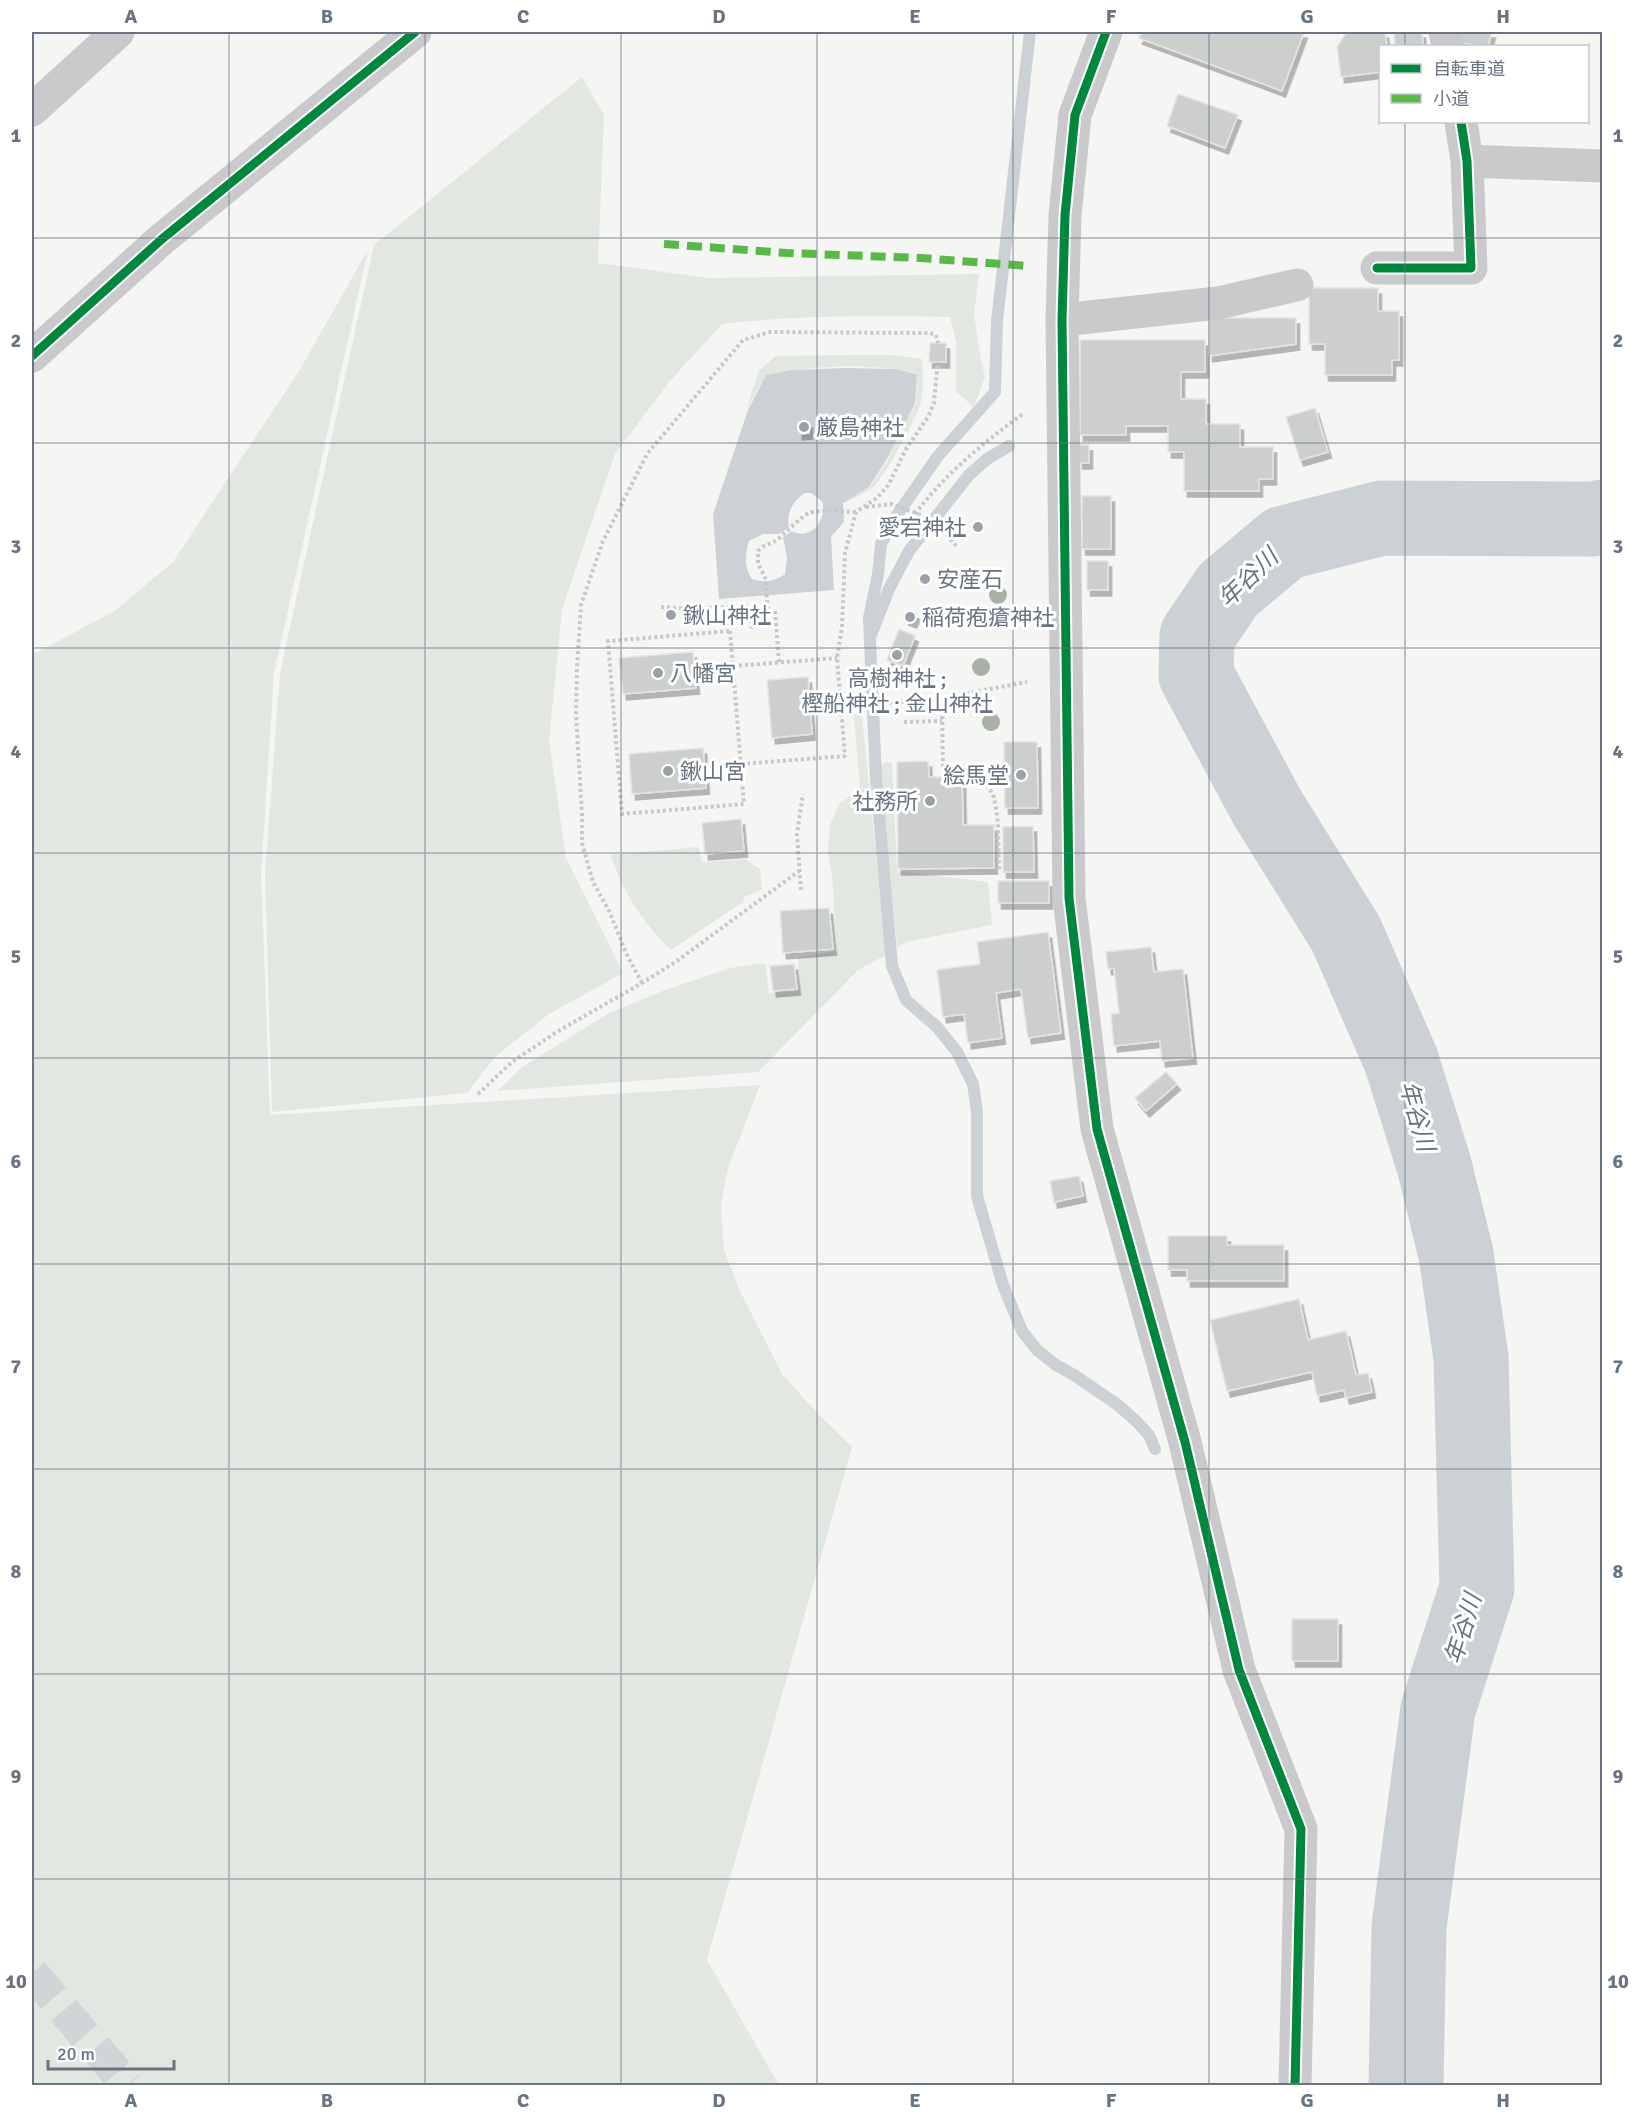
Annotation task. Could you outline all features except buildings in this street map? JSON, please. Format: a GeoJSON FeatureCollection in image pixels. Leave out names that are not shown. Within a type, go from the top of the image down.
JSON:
{"type":"FeatureCollection","features":[{"type":"Feature","properties":{"kind":"street"},"geometry":{"type":"LineString","coordinates":[[32,110],[118,32]]}},
{"type":"Feature","properties":{"kind":"street"},"geometry":{"type":"LineString","coordinates":[[32,356],[162,239],[415,32]]}},
{"type":"Feature","properties":{"kind":"street"},"geometry":{"type":"LineString","coordinates":[[1106,32],[1075,115],[1065,215],[1062,320],[1069,898],[1097,1129],[1185,1442],[1239,1670],[1301,1829],[1295,2085]]}},
{"type":"Feature","properties":{"kind":"street"},"geometry":{"type":"LineString","coordinates":[[1377,268],[1471,268],[1467,161],[1461,123]]}},
{"type":"Feature","properties":{"kind":"street"},"geometry":{"type":"LineString","coordinates":[[1467,161],[1602,166]]}},
{"type":"Feature","properties":{"kind":"street"},"geometry":{"type":"LineString","coordinates":[[1062,320],[1218,303],[1297,285]]}},
{"type":"Feature","properties":{"kind":"path"},"geometry":{"type":"LineString","coordinates":[[642,983],[593,882],[582,843],[576,715],[581,605],[603,541],[647,454],[743,340],[770,332],[894,332],[930,333],[936,335],[938,343]]}},
{"type":"Feature","properties":{"kind":"path"},"geometry":{"type":"LineString","coordinates":[[779,662],[775,611],[768,611],[766,581],[756,558],[759,549],[779,539],[783,532],[809,513],[856,512],[877,498],[889,484],[906,449],[934,403],[938,362]]}},
{"type":"Feature","properties":{"kind":"path"},"geometry":{"type":"LineString","coordinates":[[913,513],[936,487],[972,453],[1027,411]]}},
{"type":"Feature","properties":{"kind":"path"},"geometry":{"type":"LineString","coordinates":[[863,508],[892,504],[924,516],[940,526],[956,546]]}},
{"type":"Feature","properties":{"kind":"path"},"geometry":{"type":"LineString","coordinates":[[741,764],[845,756],[837,658],[842,627],[845,553],[856,512]]}},
{"type":"Feature","properties":{"kind":"path"},"geometry":{"type":"LineString","coordinates":[[661,607],[697,609],[750,607],[752,629]]}},
{"type":"Feature","properties":{"kind":"path"},"geometry":{"type":"LineString","coordinates":[[730,631],[741,764],[744,804],[622,814],[608,641],[730,631]]}},
{"type":"Feature","properties":{"kind":"path"},"geometry":{"type":"LineString","coordinates":[[733,666],[837,658]]}},
{"type":"Feature","properties":{"kind":"path"},"geometry":{"type":"LineString","coordinates":[[841,707],[942,699],[1027,682]]}},
{"type":"Feature","properties":{"kind":"path"},"geometry":{"type":"LineString","coordinates":[[873,696],[880,695],[890,703]]}},
{"type":"Feature","properties":{"kind":"path"},"geometry":{"type":"LineString","coordinates":[[942,699],[943,768]]}},
{"type":"Feature","properties":{"kind":"path"},"geometry":{"type":"LineString","coordinates":[[904,722],[942,721]]}},
{"type":"Feature","properties":{"kind":"path"},"geometry":{"type":"LineString","coordinates":[[982,768],[984,782],[993,794],[996,808],[999,870]]}},
{"type":"Feature","properties":{"kind":"path"},"geometry":{"type":"LineString","coordinates":[[801,890],[797,834],[803,794]]}},
{"type":"Feature","properties":{"kind":"path"},"geometry":{"type":"LineString","coordinates":[[478,1094],[512,1062],[677,961],[800,871]]}},
{"type":"Feature","properties":{"kind":"shaded area"},"geometry":{"type":"Polygon","coordinates":[[[582,77],[604,115],[598,263],[709,278],[979,274],[974,314],[985,377],[974,407],[956,392],[956,342],[950,317],[836,316],[722,324],[670,381],[615,454],[562,609],[549,741],[566,858],[623,973],[549,1014],[496,1056],[467,1093],[272,1112],[265,874],[280,673],[374,245],[582,77]]]}},
{"type":"Feature","properties":{"kind":"shaded area"},"geometry":{"type":"Polygon","coordinates":[[[368,250],[274,673],[261,874],[270,1115],[760,1085],[728,1168],[721,1204],[724,1250],[739,1289],[782,1374],[852,1447],[707,1960],[779,2085],[32,2085],[32,653],[38,652],[116,610],[173,562],[299,371],[368,250]]]}},
{"type":"Feature","properties":{"kind":"shaded area"},"geometry":{"type":"Polygon","coordinates":[[[895,355],[922,359],[920,405],[906,436],[876,484],[847,502],[844,502],[870,487],[888,460],[902,427],[916,403],[917,373],[842,366],[766,375],[746,410],[759,370],[776,356],[895,355]]]}},
{"type":"Feature","properties":{"kind":"shaded area"},"geometry":{"type":"Polygon","coordinates":[[[894,369],[917,374],[915,403],[887,459],[869,487],[843,503],[844,522],[831,537],[834,590],[719,599],[713,514],[748,410],[766,375],[792,370],[894,369]],[[804,493],[794,504],[790,512],[789,527],[779,534],[763,534],[749,541],[746,561],[752,579],[769,581],[785,574],[787,558],[783,537],[792,531],[799,534],[811,531],[823,514],[822,501],[811,493],[804,493]]]}},
{"type":"Feature","properties":{"kind":"shaded area"},"geometry":{"type":"Polygon","coordinates":[[[854,715],[862,715],[886,955],[858,970],[758,1072],[497,1091],[521,1068],[609,1013],[665,990],[730,968],[765,963],[769,993],[799,991],[798,957],[837,951],[832,874],[828,851],[830,825],[839,804],[860,790],[854,715]]]}},
{"type":"Feature","properties":{"kind":"shaded area"},"geometry":{"type":"Polygon","coordinates":[[[886,762],[892,763],[897,871],[988,882],[992,925],[910,941],[897,947],[880,765],[886,762]]]}},
{"type":"Feature","properties":{"kind":"shaded area"},"geometry":{"type":"Polygon","coordinates":[[[698,847],[702,862],[745,859],[760,869],[762,889],[744,897],[743,902],[671,950],[635,907],[621,882],[611,855],[698,847]]]}},
{"type":"Feature","properties":{"kind":"waterway"},"geometry":{"type":"LineString","coordinates":[[1030,32],[997,321],[995,392],[938,456],[897,515],[881,544],[878,574],[869,618],[876,778],[892,966],[906,1000],[938,1028],[957,1052],[973,1084],[977,1112],[977,1196],[1003,1285],[1022,1331],[1037,1350],[1056,1365],[1118,1405],[1149,1435],[1155,1449]]}},
{"type":"Feature","properties":{"kind":"waterway"},"geometry":{"type":"LineString","coordinates":[[871,635],[889,589],[909,551],[969,475],[987,459],[1009,446]]}},
{"type":"Feature","properties":{"kind":"waterway","name":"年谷川"},"geometry":{"type":"LineString","coordinates":[[1406,2086],[1409,1927],[1438,1709],[1477,1588],[1471,1358],[1456,1254],[1434,1165],[1401,1060],[1346,934],[1267,807],[1196,675],[1197,636],[1228,590],[1284,543],[1382,518],[1593,519],[1602,517]]}},
{"type":"Feature","properties":{"kind":"tunnel"},"geometry":{"type":"LineString","coordinates":[[32,1973],[128,2086]]}},
{"type":"Feature","properties":{"kind":"marked path"},"geometry":{"type":"LineString","coordinates":[[664,244],[1028,266]]}},
{"type":"Feature","properties":{"kind":"cycle path"},"geometry":{"type":"LineString","coordinates":[[32,356],[162,239],[415,32]]}},
{"type":"Feature","properties":{"kind":"cycle path"},"geometry":{"type":"LineString","coordinates":[[1106,32],[1075,115],[1065,215],[1062,320],[1069,898],[1097,1129],[1185,1442],[1239,1670],[1301,1829],[1295,2086]]}},
{"type":"Feature","properties":{"kind":"cycle path"},"geometry":{"type":"LineString","coordinates":[[1377,268],[1471,268],[1467,161],[1461,123]]}},
{"type":"Feature","properties":{"kind":"place","name":"厳島神社"},"geometry":{"type":"Point","coordinates":[804,427]}},
{"type":"Feature","properties":{"kind":"place","name":"愛宕神社"},"geometry":{"type":"Point","coordinates":[978,527]}},
{"type":"Feature","properties":{"kind":"place","name":"安産石"},"geometry":{"type":"Point","coordinates":[925,579]}},
{"type":"Feature","properties":{"kind":"place","name":"鍬山神社"},"geometry":{"type":"Point","coordinates":[671,615]}},
{"type":"Feature","properties":{"kind":"place","name":"稲荷疱瘡神社"},"geometry":{"type":"Point","coordinates":[910,617]}},
{"type":"Feature","properties":{"kind":"place","name":"高樹神社 ; 樫船神社 ; 金山神社"},"geometry":{"type":"Point","coordinates":[897,655]}},
{"type":"Feature","properties":{"kind":"place","name":"八幡宮"},"geometry":{"type":"Point","coordinates":[658,673]}},
{"type":"Feature","properties":{"kind":"place","name":"鍬山宮"},"geometry":{"type":"Point","coordinates":[668,771]}},
{"type":"Feature","properties":{"kind":"place","name":"絵馬堂"},"geometry":{"type":"Point","coordinates":[1021,775]}},
{"type":"Feature","properties":{"kind":"place","name":"社務所"},"geometry":{"type":"Point","coordinates":[930,801]}}]}
